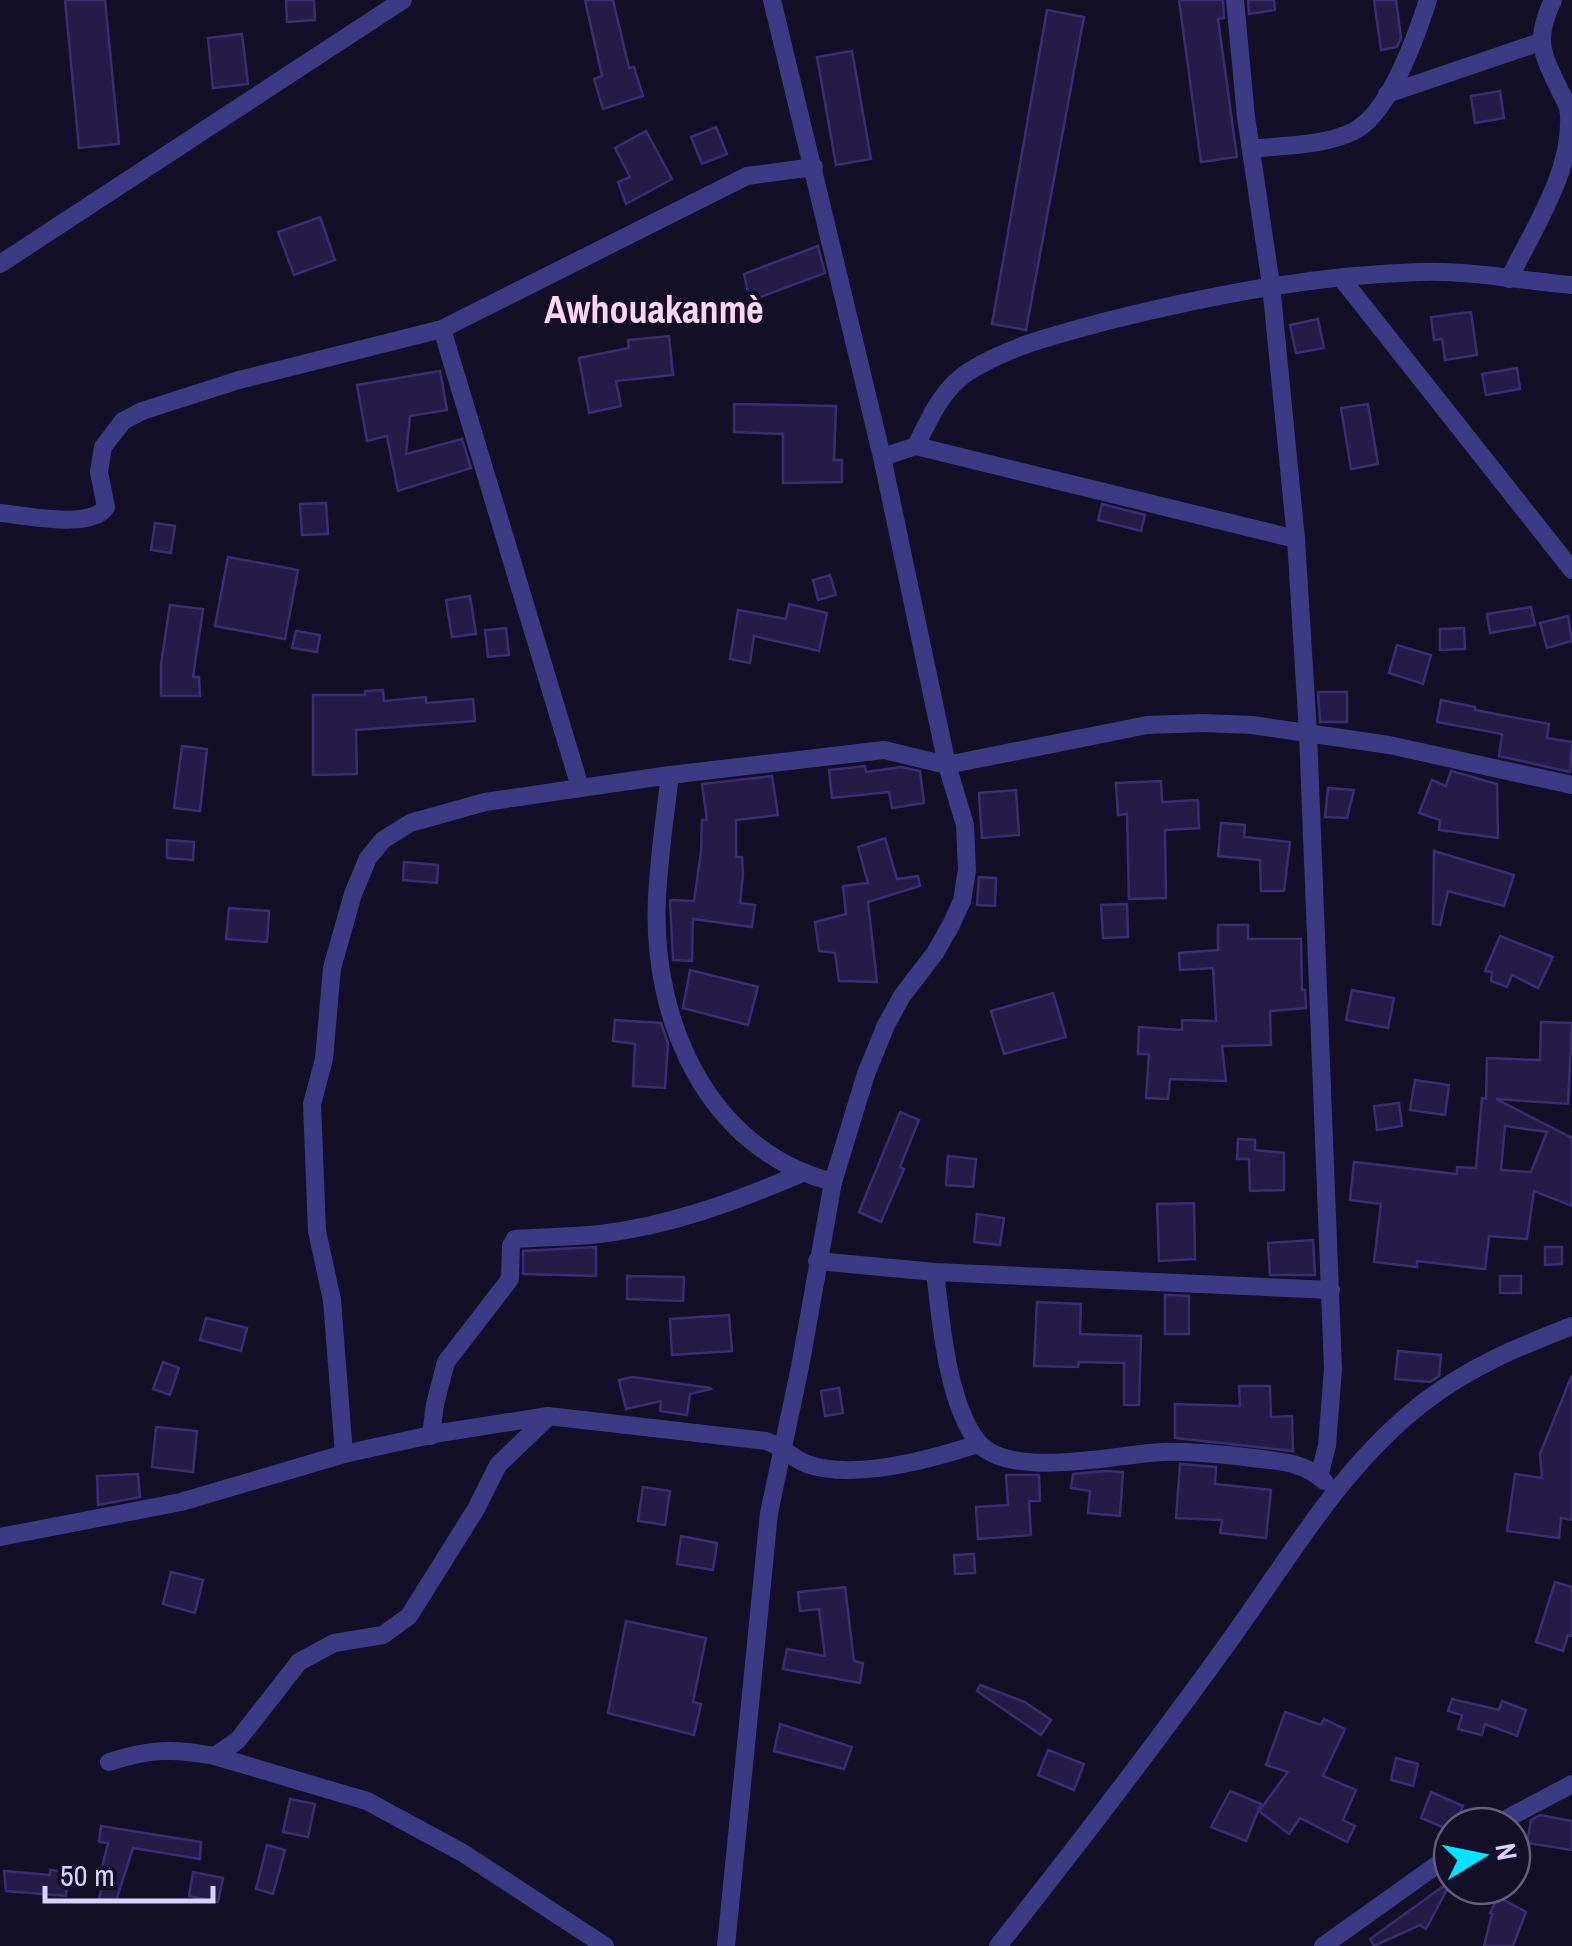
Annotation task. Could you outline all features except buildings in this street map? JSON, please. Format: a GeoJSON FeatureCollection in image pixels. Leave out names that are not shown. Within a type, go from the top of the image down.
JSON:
{"type":"FeatureCollection","features":[{"type":"Feature","properties":{"kind":"street"},"geometry":{"type":"LineString","coordinates":[[0,264],[403,0]]}},
{"type":"Feature","properties":{"kind":"street"},"geometry":{"type":"LineString","coordinates":[[726,1946],[764,1559],[833,1182],[866,1074],[886,1026],[902,996],[935,952],[962,900],[967,870],[965,825],[947,764],[882,456],[772,0]]}},
{"type":"Feature","properties":{"kind":"street"},"geometry":{"type":"LineString","coordinates":[[1235,0],[1271,285],[1296,540],[1308,733],[1331,1290],[1332,1406],[1319,1476]]}},
{"type":"Feature","properties":{"kind":"street"},"geometry":{"type":"LineString","coordinates":[[1252,148],[1354,132],[1387,94],[1409,56],[1428,0]]}},
{"type":"Feature","properties":{"kind":"street"},"geometry":{"type":"LineString","coordinates":[[1509,279],[1548,204],[1564,165],[1569,135],[1570,111],[1543,57],[1540,42],[1553,0]]}},
{"type":"Feature","properties":{"kind":"street"},"geometry":{"type":"LineString","coordinates":[[1387,94],[1540,42]]}},
{"type":"Feature","properties":{"kind":"street"},"geometry":{"type":"LineString","coordinates":[[0,513],[94,518],[106,507],[99,472],[103,447],[123,421],[142,411],[239,380],[442,329],[747,176],[814,167]]}},
{"type":"Feature","properties":{"kind":"street"},"geometry":{"type":"LineString","coordinates":[[916,446],[937,403],[965,374],[1013,349],[1173,304],[1271,285],[1418,272],[1462,272],[1572,285]]}},
{"type":"Feature","properties":{"kind":"street"},"geometry":{"type":"LineString","coordinates":[[1342,279],[1572,570]]}},
{"type":"Feature","properties":{"kind":"street"},"geometry":{"type":"LineString","coordinates":[[442,329],[580,787]]}},
{"type":"Feature","properties":{"kind":"street"},"geometry":{"type":"LineString","coordinates":[[882,456],[916,446],[1296,540]]}},
{"type":"Feature","properties":{"kind":"street"},"geometry":{"type":"LineString","coordinates":[[344,1454],[332,1300],[317,1232],[312,1104],[326,1044],[332,968],[353,894],[368,858],[383,840],[410,823],[485,802],[670,775],[884,750],[947,764],[1148,725],[1252,724],[1390,745],[1572,785]]}},
{"type":"Feature","properties":{"kind":"street"},"geometry":{"type":"LineString","coordinates":[[670,775],[657,900],[658,948],[688,1061],[710,1098],[738,1131],[768,1156],[800,1174],[833,1182]]}},
{"type":"Feature","properties":{"kind":"street"},"geometry":{"type":"LineString","coordinates":[[431,1436],[446,1362],[510,1279],[511,1246],[515,1239],[603,1234],[653,1224],[742,1198],[800,1174]]}},
{"type":"Feature","properties":{"kind":"street"},"geometry":{"type":"LineString","coordinates":[[817,1261],[935,1272],[1331,1290]]}},
{"type":"Feature","properties":{"kind":"street"},"geometry":{"type":"LineString","coordinates":[[935,1272],[946,1355],[961,1410],[978,1444],[999,1457],[1023,1462],[1194,1451],[1289,1463],[1319,1476],[1334,1492]]}},
{"type":"Feature","properties":{"kind":"street"},"geometry":{"type":"LineString","coordinates":[[998,1946],[1149,1753],[1334,1492],[1372,1448],[1424,1402],[1490,1358],[1572,1326]]}},
{"type":"Feature","properties":{"kind":"street"},"geometry":{"type":"LineString","coordinates":[[0,1537],[180,1502],[344,1454],[548,1416],[748,1438],[783,1447],[808,1464],[851,1469],[914,1461],[978,1444]]}},
{"type":"Feature","properties":{"kind":"street"},"geometry":{"type":"LineString","coordinates":[[215,1756],[238,1740],[299,1662],[334,1643],[383,1635],[409,1616],[476,1509],[498,1465],[548,1416]]}},
{"type":"Feature","properties":{"kind":"street"},"geometry":{"type":"LineString","coordinates":[[109,1762],[146,1750],[180,1750],[215,1756],[367,1801],[463,1853],[605,1946]]}},
{"type":"Feature","properties":{"kind":"street"},"geometry":{"type":"LineString","coordinates":[[1531,1806],[1572,1784]]}},
{"type":"Feature","properties":{"kind":"street"},"geometry":{"type":"LineString","coordinates":[[1322,1946],[1432,1868]]}},
{"type":"Feature","properties":{"kind":"district","name":"Awhouakanmè"},"geometry":{"type":"Point","coordinates":[654,310]}}]}
